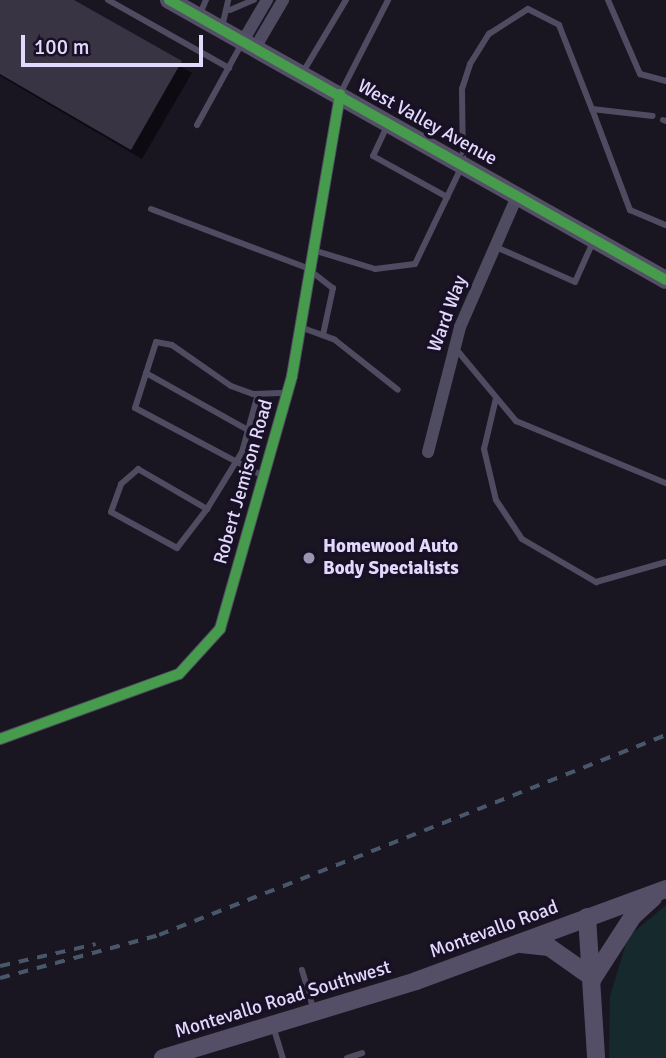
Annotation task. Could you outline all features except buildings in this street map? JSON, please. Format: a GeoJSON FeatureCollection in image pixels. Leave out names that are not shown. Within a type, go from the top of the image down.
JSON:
{"type":"FeatureCollection","features":[{"type":"Feature","properties":{"kind":"main road","name":"West Valley Avenue"},"geometry":{"type":"LineString","coordinates":[[177,2],[203,8],[222,29],[518,194],[593,242],[666,280]]}},
{"type":"Feature","properties":{"kind":"main road"},"geometry":{"type":"LineString","coordinates":[[596,1058],[593,978],[587,918],[664,890]]}},
{"type":"Feature","properties":{"kind":"main road"},"geometry":{"type":"LineString","coordinates":[[593,978],[633,916],[664,890]]}},
{"type":"Feature","properties":{"kind":"main road","name":"Montevallo Road"},"geometry":{"type":"LineString","coordinates":[[416,981],[587,918]]}},
{"type":"Feature","properties":{"kind":"main road"},"geometry":{"type":"LineString","coordinates":[[517,944],[549,947],[593,978]]}},
{"type":"Feature","properties":{"kind":"main road","name":"Montevallo Road Southwest"},"geometry":{"type":"LineString","coordinates":[[163,1058],[416,981]]}},
{"type":"Feature","properties":{"kind":"street"},"geometry":{"type":"LineString","coordinates":[[249,44],[267,0]]}},
{"type":"Feature","properties":{"kind":"street"},"geometry":{"type":"LineString","coordinates":[[249,44],[283,0]]}},
{"type":"Feature","properties":{"kind":"street","name":"Robert Jemison Road"},"geometry":{"type":"LineString","coordinates":[[0,738],[106,705],[179,674],[203,654],[220,629],[287,393],[310,248],[340,94]]}},
{"type":"Feature","properties":{"kind":"street","name":"Ward Way"},"geometry":{"type":"LineString","coordinates":[[428,452],[455,348],[518,194]]}},
{"type":"Feature","properties":{"kind":"lane"},"geometry":{"type":"LineString","coordinates":[[108,0],[229,68]]}},
{"type":"Feature","properties":{"kind":"lane"},"geometry":{"type":"LineString","coordinates":[[222,29],[230,10],[228,0]]}},
{"type":"Feature","properties":{"kind":"lane"},"geometry":{"type":"LineString","coordinates":[[230,10],[254,0]]}},
{"type":"Feature","properties":{"kind":"lane"},"geometry":{"type":"LineString","coordinates":[[302,73],[346,0]]}},
{"type":"Feature","properties":{"kind":"lane"},"geometry":{"type":"LineString","coordinates":[[340,94],[388,0]]}},
{"type":"Feature","properties":{"kind":"lane"},"geometry":{"type":"LineString","coordinates":[[608,0],[640,74],[666,81]]}},
{"type":"Feature","properties":{"kind":"lane"},"geometry":{"type":"LineString","coordinates":[[310,248],[375,269],[415,264],[464,164],[462,89],[470,64],[489,34],[528,9],[559,25],[630,210],[666,225]]}},
{"type":"Feature","properties":{"kind":"lane"},"geometry":{"type":"LineString","coordinates":[[197,125],[229,68],[249,44]]}},
{"type":"Feature","properties":{"kind":"lane"},"geometry":{"type":"LineString","coordinates":[[592,110],[653,116]]}},
{"type":"Feature","properties":{"kind":"lane"},"geometry":{"type":"LineString","coordinates":[[389,122],[373,156],[447,197]]}},
{"type":"Feature","properties":{"kind":"lane"},"geometry":{"type":"LineString","coordinates":[[151,209],[307,268],[334,288],[323,335]]}},
{"type":"Feature","properties":{"kind":"lane"},"geometry":{"type":"LineString","coordinates":[[495,246],[575,282],[593,242]]}},
{"type":"Feature","properties":{"kind":"lane"},"geometry":{"type":"LineString","coordinates":[[299,326],[323,335],[398,390]]}},
{"type":"Feature","properties":{"kind":"lane"},"geometry":{"type":"LineString","coordinates":[[265,477],[234,463],[135,408],[156,342],[164,344],[231,386],[258,394],[287,393]]}},
{"type":"Feature","properties":{"kind":"lane"},"geometry":{"type":"LineString","coordinates":[[455,348],[496,398],[528,427],[666,483]]}},
{"type":"Feature","properties":{"kind":"lane"},"geometry":{"type":"LineString","coordinates":[[146,373],[248,430]]}},
{"type":"Feature","properties":{"kind":"lane"},"geometry":{"type":"LineString","coordinates":[[207,509],[138,469],[121,484],[111,512],[177,548],[207,509],[234,463],[248,430],[258,394]]}},
{"type":"Feature","properties":{"kind":"lane"},"geometry":{"type":"LineString","coordinates":[[496,398],[484,449],[496,500],[522,539],[596,582],[666,562]]}},
{"type":"Feature","properties":{"kind":"lane"},"geometry":{"type":"LineString","coordinates":[[302,970],[315,1013]]}},
{"type":"Feature","properties":{"kind":"lane"},"geometry":{"type":"LineString","coordinates":[[273,1026],[282,1058]]}},
{"type":"Feature","properties":{"kind":"lane"},"geometry":{"type":"LineString","coordinates":[[346,1058],[362,1054]]}},
{"type":"Feature","properties":{"kind":"green space"},"geometry":{"type":"Polygon","coordinates":[[[666,905],[666,1058],[609,1058],[610,996],[628,937],[666,905]]]}},
{"type":"Feature","properties":{"kind":"railway"},"geometry":{"type":"LineString","coordinates":[[0,978],[159,935],[666,735]]}},
{"type":"Feature","properties":{"kind":"railway"},"geometry":{"type":"LineString","coordinates":[[0,966],[96,944]]}},
{"type":"Feature","properties":{"kind":"cycle path"},"geometry":{"type":"LineString","coordinates":[[169,0],[666,280]]}},
{"type":"Feature","properties":{"kind":"cycle path"},"geometry":{"type":"LineString","coordinates":[[0,739],[179,674],[220,629],[292,376],[340,94]]}},
{"type":"Feature","properties":{"kind":"place","name":"Homewood Auto Body Specialists"},"geometry":{"type":"Point","coordinates":[309,558]}}]}
